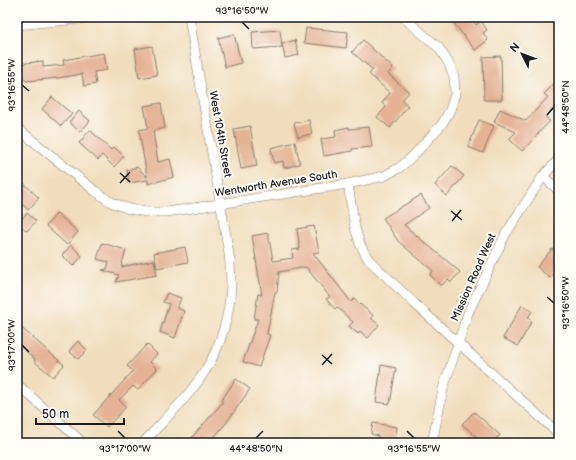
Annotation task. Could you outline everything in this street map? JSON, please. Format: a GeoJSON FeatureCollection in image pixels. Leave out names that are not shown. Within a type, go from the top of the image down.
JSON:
{"type":"FeatureCollection","features":[{"type":"Feature","properties":{"kind":"street"},"geometry":{"type":"LineString","coordinates":[[17,25],[99,17]]}},
{"type":"Feature","properties":{"kind":"street","name":"West 104th Street"},"geometry":{"type":"LineString","coordinates":[[143,443],[187,395],[205,371],[219,343],[228,314],[231,284],[229,254],[189,17]]}},
{"type":"Feature","properties":{"kind":"street"},"geometry":{"type":"LineString","coordinates":[[348,184],[384,176],[399,168],[412,157],[442,124],[450,110],[455,94],[454,77],[448,62],[439,48],[403,17]]}},
{"type":"Feature","properties":{"kind":"street","name":"Wentworth Avenue South"},"geometry":{"type":"LineString","coordinates":[[17,128],[95,192],[111,202],[129,209],[148,212],[167,212],[348,184],[355,228],[360,244],[368,259],[458,344],[559,434]]}},
{"type":"Feature","properties":{"kind":"street","name":"Mission Road West"},"geometry":{"type":"LineString","coordinates":[[432,443],[443,389],[468,313],[505,235],[543,176],[559,159]]}},
{"type":"Feature","properties":{"kind":"street"},"geometry":{"type":"LineString","coordinates":[[543,176],[559,191]]}},
{"type":"Feature","properties":{"kind":"street"},"geometry":{"type":"LineString","coordinates":[[17,384],[83,443]]}},
{"type":"Feature","properties":{"kind":"building"},"geometry":{"type":"Polygon","coordinates":[[[449,17],[470,17],[476,25],[481,21],[487,30],[483,33],[488,40],[475,50],[449,17]]]}},
{"type":"Feature","properties":{"kind":"building"},"geometry":{"type":"Polygon","coordinates":[[[306,28],[348,32],[346,48],[304,43],[306,28]]]}},
{"type":"Feature","properties":{"kind":"building"},"geometry":{"type":"Polygon","coordinates":[[[280,30],[282,47],[253,49],[252,32],[280,30]]]}},
{"type":"Feature","properties":{"kind":"building"},"geometry":{"type":"Polygon","coordinates":[[[234,34],[241,63],[225,67],[218,38],[234,34]]]}},
{"type":"Feature","properties":{"kind":"building"},"geometry":{"type":"Polygon","coordinates":[[[295,40],[299,55],[285,58],[282,44],[295,40]]]}},
{"type":"Feature","properties":{"kind":"building"},"geometry":{"type":"Polygon","coordinates":[[[363,40],[393,68],[388,74],[409,92],[402,100],[408,106],[390,128],[377,117],[386,107],[382,103],[390,93],[369,74],[373,70],[352,52],[363,40]]]}},
{"type":"Feature","properties":{"kind":"building"},"geometry":{"type":"Polygon","coordinates":[[[152,46],[157,75],[139,78],[135,49],[152,46]]]}},
{"type":"Feature","properties":{"kind":"building"},"geometry":{"type":"Polygon","coordinates":[[[104,53],[107,70],[94,72],[96,84],[84,86],[82,74],[58,78],[26,81],[26,79],[19,80],[18,64],[43,61],[43,67],[64,65],[63,60],[104,53]]]}},
{"type":"Feature","properties":{"kind":"building"},"geometry":{"type":"Polygon","coordinates":[[[501,56],[502,100],[484,100],[483,57],[501,56]]]}},
{"type":"Feature","properties":{"kind":"building"},"geometry":{"type":"Polygon","coordinates":[[[559,79],[559,102],[545,117],[550,121],[522,151],[509,139],[516,132],[494,122],[500,109],[526,121],[548,97],[544,94],[559,79]]]}},
{"type":"Feature","properties":{"kind":"building"},"geometry":{"type":"Polygon","coordinates":[[[52,97],[72,114],[61,126],[42,109],[52,97]]]}},
{"type":"Feature","properties":{"kind":"building"},"geometry":{"type":"Polygon","coordinates":[[[161,103],[165,128],[153,131],[158,162],[170,159],[174,177],[148,184],[148,180],[129,183],[127,170],[137,167],[147,177],[139,130],[148,128],[144,106],[161,103]]]}},
{"type":"Feature","properties":{"kind":"building"},"geometry":{"type":"Polygon","coordinates":[[[79,111],[90,121],[80,132],[69,122],[79,111]]]}},
{"type":"Feature","properties":{"kind":"building"},"geometry":{"type":"Polygon","coordinates":[[[309,120],[312,134],[298,137],[294,123],[309,120]]]}},
{"type":"Feature","properties":{"kind":"building"},"geometry":{"type":"Polygon","coordinates":[[[479,120],[494,126],[483,153],[468,147],[479,120]]]}},
{"type":"Feature","properties":{"kind":"building"},"geometry":{"type":"Polygon","coordinates":[[[250,126],[257,166],[241,169],[234,129],[250,126]]]}},
{"type":"Feature","properties":{"kind":"building"},"geometry":{"type":"Polygon","coordinates":[[[349,127],[349,129],[369,127],[372,147],[352,149],[352,151],[324,156],[321,139],[336,137],[335,130],[349,127]]]}},
{"type":"Feature","properties":{"kind":"building"},"geometry":{"type":"Polygon","coordinates":[[[90,130],[111,150],[114,147],[124,156],[114,167],[102,155],[98,160],[79,143],[90,130]]]}},
{"type":"Feature","properties":{"kind":"building"},"geometry":{"type":"Polygon","coordinates":[[[295,142],[300,164],[284,168],[283,161],[274,163],[271,148],[295,142]]]}},
{"type":"Feature","properties":{"kind":"building"},"geometry":{"type":"Polygon","coordinates":[[[452,166],[464,176],[447,196],[435,185],[452,166]]]}},
{"type":"Feature","properties":{"kind":"building"},"geometry":{"type":"Polygon","coordinates":[[[17,177],[39,198],[28,210],[17,199],[17,177]]]}},
{"type":"Feature","properties":{"kind":"building"},"geometry":{"type":"Polygon","coordinates":[[[421,195],[429,208],[404,225],[460,272],[451,282],[448,279],[441,286],[430,275],[433,271],[398,241],[383,218],[421,195]]]}},
{"type":"Feature","properties":{"kind":"building"},"geometry":{"type":"Polygon","coordinates":[[[27,213],[36,221],[27,231],[18,223],[27,213]]]}},
{"type":"Feature","properties":{"kind":"building"},"geometry":{"type":"Polygon","coordinates":[[[57,213],[78,232],[67,245],[46,226],[57,213]]]}},
{"type":"Feature","properties":{"kind":"building"},"geometry":{"type":"Polygon","coordinates":[[[314,226],[319,252],[313,253],[351,302],[354,299],[373,315],[371,318],[379,325],[368,338],[360,331],[358,334],[349,326],[353,322],[337,307],[335,309],[326,299],[330,297],[306,267],[279,272],[277,292],[275,292],[267,334],[270,335],[259,367],[243,362],[258,319],[254,319],[258,294],[262,295],[252,236],[268,233],[273,261],[293,258],[292,250],[300,249],[297,229],[314,226]]]}},
{"type":"Feature","properties":{"kind":"building"},"geometry":{"type":"Polygon","coordinates":[[[102,243],[126,250],[121,267],[154,260],[157,275],[116,282],[119,275],[102,270],[107,269],[109,262],[97,259],[102,243]]]}},
{"type":"Feature","properties":{"kind":"building"},"geometry":{"type":"Polygon","coordinates":[[[71,245],[82,256],[73,266],[62,255],[71,245]]]}},
{"type":"Feature","properties":{"kind":"building"},"geometry":{"type":"Polygon","coordinates":[[[185,247],[188,262],[157,268],[154,253],[185,247]]]}},
{"type":"Feature","properties":{"kind":"building"},"geometry":{"type":"Polygon","coordinates":[[[552,249],[559,254],[559,268],[550,278],[537,267],[552,249]]]}},
{"type":"Feature","properties":{"kind":"building"},"geometry":{"type":"Polygon","coordinates":[[[167,293],[181,298],[177,308],[184,311],[175,338],[160,332],[169,304],[163,302],[167,293]]]}},
{"type":"Feature","properties":{"kind":"building"},"geometry":{"type":"Polygon","coordinates":[[[522,305],[532,311],[528,318],[532,321],[518,346],[503,338],[522,305]]]}},
{"type":"Feature","properties":{"kind":"building"},"geometry":{"type":"Polygon","coordinates":[[[17,324],[64,365],[53,377],[17,344],[17,324]]]}},
{"type":"Feature","properties":{"kind":"building"},"geometry":{"type":"Polygon","coordinates":[[[78,341],[87,350],[78,359],[69,351],[78,341]]]}},
{"type":"Feature","properties":{"kind":"building"},"geometry":{"type":"Polygon","coordinates":[[[147,344],[157,354],[150,362],[157,369],[138,390],[133,386],[119,400],[126,407],[107,427],[93,415],[133,371],[127,366],[147,344]]]}},
{"type":"Feature","properties":{"kind":"building"},"geometry":{"type":"Polygon","coordinates":[[[381,365],[396,368],[390,404],[376,402],[381,365]]]}},
{"type":"Feature","properties":{"kind":"building"},"geometry":{"type":"Polygon","coordinates":[[[236,379],[250,389],[227,422],[209,443],[187,443],[223,402],[221,401],[236,379]]]}},
{"type":"Feature","properties":{"kind":"building"},"geometry":{"type":"Polygon","coordinates":[[[474,412],[500,435],[492,443],[483,443],[462,424],[474,412]]]}},
{"type":"Feature","properties":{"kind":"building"},"geometry":{"type":"Polygon","coordinates":[[[373,423],[397,427],[394,443],[377,443],[378,436],[371,434],[373,423]]]}}]}
